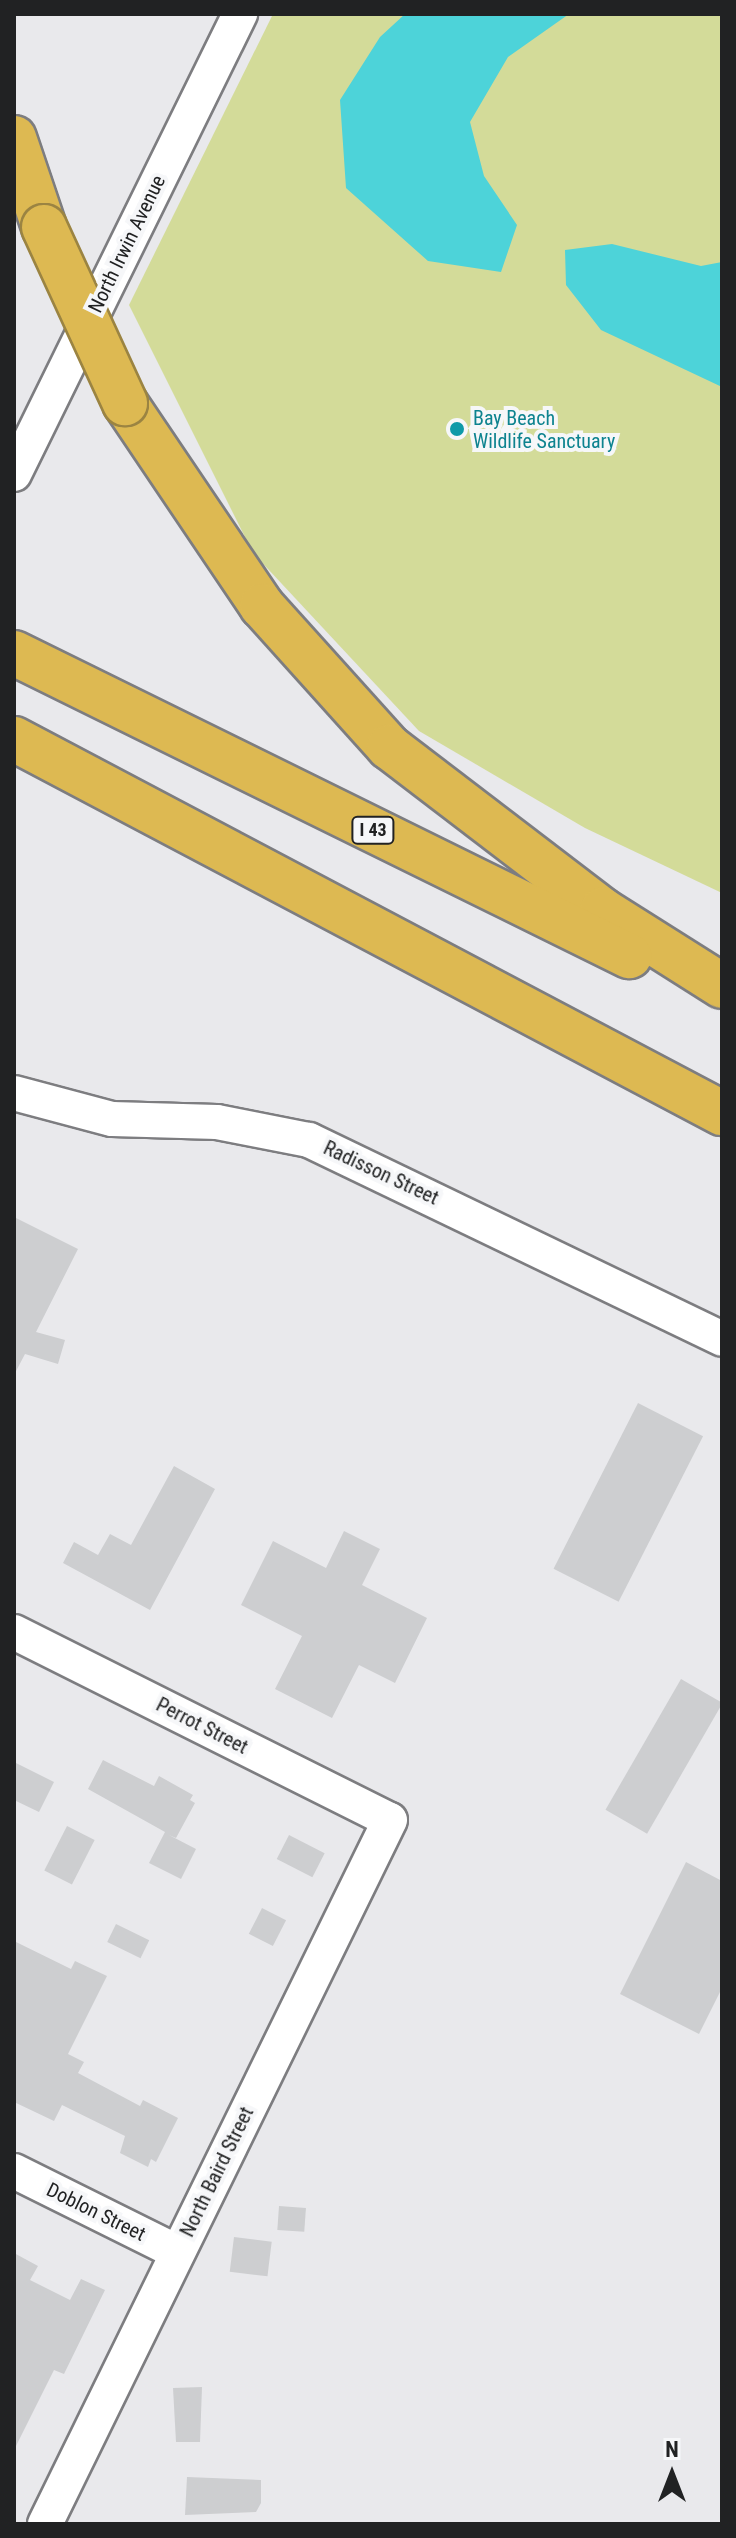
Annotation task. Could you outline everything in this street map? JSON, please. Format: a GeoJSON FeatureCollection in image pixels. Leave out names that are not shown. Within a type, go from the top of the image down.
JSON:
{"type":"FeatureCollection","features":[{"type":"Feature","properties":{"kind":"highway"},"geometry":{"type":"LineString","coordinates":[[14,138],[44,227],[125,403],[262,606],[389,747],[590,902],[722,986]]}},
{"type":"Feature","properties":{"kind":"highway","name":"I 43"},"geometry":{"type":"LineString","coordinates":[[20,656],[722,1001]]}},
{"type":"Feature","properties":{"kind":"highway"},"geometry":{"type":"LineString","coordinates":[[14,739],[722,1113]]}},
{"type":"Feature","properties":{"kind":"highway"},"geometry":{"type":"LineString","coordinates":[[14,772],[217,874],[454,972]]}},
{"type":"Feature","properties":{"kind":"street","name":"North Irwin Avenue"},"geometry":{"type":"LineString","coordinates":[[14,474],[240,14]]}},
{"type":"Feature","properties":{"kind":"street","name":"Radisson Street"},"geometry":{"type":"LineString","coordinates":[[14,1093],[112,1119],[217,1122],[309,1140],[722,1339]]}},
{"type":"Feature","properties":{"kind":"street","name":"Perrot Street"},"geometry":{"type":"LineString","coordinates":[[14,1632],[390,1820]]}},
{"type":"Feature","properties":{"kind":"street","name":"North Baird Street"},"geometry":{"type":"LineString","coordinates":[[45,2524],[390,1820]]}},
{"type":"Feature","properties":{"kind":"street","name":"Doblon Street"},"geometry":{"type":"LineString","coordinates":[[14,2171],[177,2252]]}},
{"type":"Feature","properties":{"kind":"green space","name":"Bay Beach Wildlife Sanctuary"},"geometry":{"type":"Polygon","coordinates":[[[273,14],[722,14],[722,893],[585,828],[419,731],[253,553],[129,305],[273,14]]]}},
{"type":"Feature","properties":{"kind":"water"},"geometry":{"type":"Polygon","coordinates":[[[405,14],[569,14],[508,57],[470,122],[484,176],[517,225],[501,272],[428,261],[346,188],[340,100],[380,37],[405,14]]]}},
{"type":"Feature","properties":{"kind":"water"},"geometry":{"type":"Polygon","coordinates":[[[612,244],[701,266],[722,262],[722,387],[601,330],[566,285],[565,250],[612,244]]]}},
{"type":"Feature","properties":{"kind":"building"},"geometry":{"type":"Polygon","coordinates":[[[14,1217],[78,1249],[36,1332],[65,1340],[58,1364],[25,1354],[14,1375],[14,1217]]]}},
{"type":"Feature","properties":{"kind":"building"},"geometry":{"type":"Polygon","coordinates":[[[638,1403],[703,1436],[619,1602],[554,1569],[638,1403]]]}},
{"type":"Feature","properties":{"kind":"building"},"geometry":{"type":"Polygon","coordinates":[[[174,1466],[215,1489],[150,1610],[63,1563],[74,1542],[98,1555],[110,1534],[131,1545],[174,1466]]]}},
{"type":"Feature","properties":{"kind":"building"},"geometry":{"type":"Polygon","coordinates":[[[344,1531],[380,1549],[362,1585],[427,1618],[395,1683],[359,1665],[332,1718],[275,1689],[302,1636],[241,1605],[273,1541],[326,1568],[344,1531]]]}},
{"type":"Feature","properties":{"kind":"building"},"geometry":{"type":"Polygon","coordinates":[[[681,1679],[722,1704],[647,1834],[606,1810],[681,1679]]]}},
{"type":"Feature","properties":{"kind":"building"},"geometry":{"type":"Polygon","coordinates":[[[103,1760],[154,1786],[159,1776],[193,1795],[190,1800],[195,1803],[176,1838],[169,1835],[196,1849],[181,1879],[149,1863],[165,1832],[88,1789],[103,1760]]]}},
{"type":"Feature","properties":{"kind":"building"},"geometry":{"type":"Polygon","coordinates":[[[14,1762],[54,1782],[39,1812],[14,1800],[14,1762]]]}},
{"type":"Feature","properties":{"kind":"building"},"geometry":{"type":"Polygon","coordinates":[[[67,1826],[95,1840],[72,1885],[44,1871],[67,1826]]]}},
{"type":"Feature","properties":{"kind":"building"},"geometry":{"type":"Polygon","coordinates":[[[289,1835],[325,1853],[312,1877],[277,1859],[289,1835]]]}},
{"type":"Feature","properties":{"kind":"building"},"geometry":{"type":"Polygon","coordinates":[[[686,1862],[722,1881],[722,1988],[699,2034],[620,1994],[686,1862]]]}},
{"type":"Feature","properties":{"kind":"building"},"geometry":{"type":"Polygon","coordinates":[[[262,1908],[286,1920],[273,1946],[249,1934],[262,1908]]]}},
{"type":"Feature","properties":{"kind":"building"},"geometry":{"type":"Polygon","coordinates":[[[116,1924],[149,1940],[140,1958],[107,1942],[116,1924]]]}},
{"type":"Feature","properties":{"kind":"building"},"geometry":{"type":"Polygon","coordinates":[[[14,1941],[71,1969],[75,1961],[107,1976],[68,2054],[84,2062],[78,2073],[140,2106],[143,2100],[178,2118],[156,2162],[151,2159],[148,2167],[120,2153],[125,2136],[62,2105],[54,2121],[14,2102],[14,1941]]]}},
{"type":"Feature","properties":{"kind":"building"},"geometry":{"type":"Polygon","coordinates":[[[279,2206],[306,2208],[304,2232],[277,2230],[279,2206]]]}},
{"type":"Feature","properties":{"kind":"building"},"geometry":{"type":"Polygon","coordinates":[[[234,2237],[272,2242],[267,2276],[230,2272],[234,2237]]]}},
{"type":"Feature","properties":{"kind":"building"},"geometry":{"type":"Polygon","coordinates":[[[14,2253],[38,2266],[30,2280],[70,2300],[81,2279],[105,2290],[64,2374],[54,2370],[14,2450],[14,2253]]]}},
{"type":"Feature","properties":{"kind":"building"},"geometry":{"type":"Polygon","coordinates":[[[202,2387],[200,2442],[176,2442],[173,2388],[202,2387]]]}},
{"type":"Feature","properties":{"kind":"building"},"geometry":{"type":"Polygon","coordinates":[[[187,2477],[261,2480],[261,2503],[256,2512],[185,2515],[187,2477]]]}},
{"type":"Feature","properties":{"kind":"place","name":"Bay Beach Wildlife Sanctuary"},"geometry":{"type":"Point","coordinates":[457,429]}}]}
